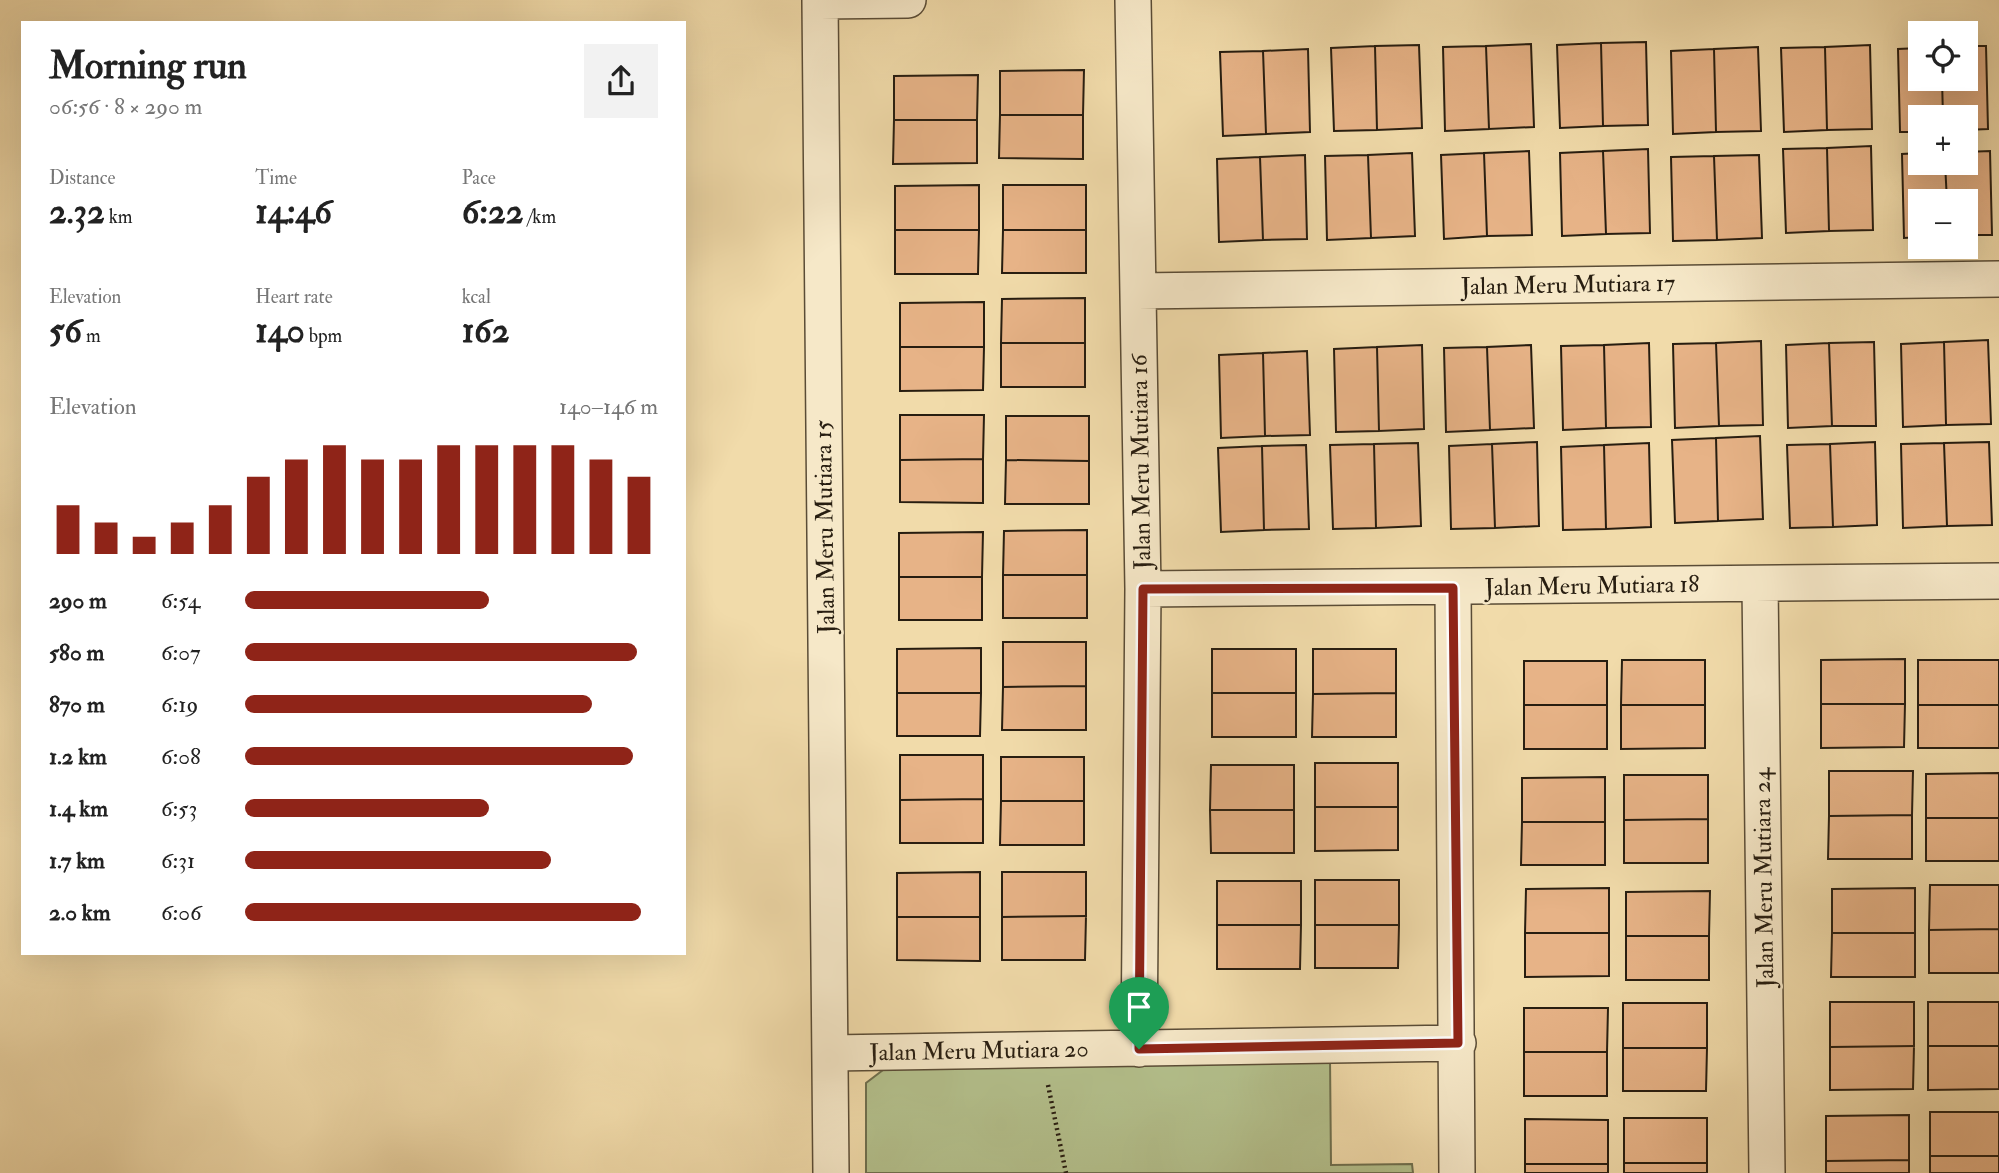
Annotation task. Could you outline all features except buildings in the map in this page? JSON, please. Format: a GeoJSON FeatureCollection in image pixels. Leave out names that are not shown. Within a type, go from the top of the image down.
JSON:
{"type":"FeatureCollection","features":[{"type":"Feature","properties":{"kind":"street"},"geometry":{"type":"LineString","coordinates":[[820,1],[908,0]]}},
{"type":"Feature","properties":{"kind":"street","name":"Jalan Meru Mutiara 16"},"geometry":{"type":"LineString","coordinates":[[1133,0],[1143,589],[1139,1049]]}},
{"type":"Feature","properties":{"kind":"street","name":"Jalan Meru Mutiara 15"},"geometry":{"type":"LineString","coordinates":[[820,1],[831,1053]]}},
{"type":"Feature","properties":{"kind":"street","name":"Jalan Meru Mutiara 17"},"geometry":{"type":"LineString","coordinates":[[1138,291],[1999,279]]}},
{"type":"Feature","properties":{"kind":"street","name":"Jalan Meru Mutiara 18"},"geometry":{"type":"LineString","coordinates":[[1143,589],[1999,581]]}},
{"type":"Feature","properties":{"kind":"street","name":"Jalan Meru Mutiara 24"},"geometry":{"type":"LineString","coordinates":[[1760,584],[1768,1173]]}},
{"type":"Feature","properties":{"kind":"street"},"geometry":{"type":"LineString","coordinates":[[1453,588],[1457,1173]]}},
{"type":"Feature","properties":{"kind":"street","name":"Jalan Meru Mutiara 20"},"geometry":{"type":"LineString","coordinates":[[831,1053],[1458,1043]]}},
{"type":"Feature","properties":{"kind":"street"},"geometry":{"type":"LineString","coordinates":[[831,1053],[831,1173]]}},
{"type":"Feature","properties":{"kind":"path"},"geometry":{"type":"LineString","coordinates":[[1041,1050],[1066,1173]]}},
{"type":"Feature","properties":{"kind":"green space"},"geometry":{"type":"Polygon","coordinates":[[[1330,1059],[1331,1165],[1412,1164],[1413,1173],[866,1173],[866,1083],[887,1067],[1330,1059]]]}},
{"type":"Feature","properties":{"kind":"route"},"geometry":{"type":"LineString","coordinates":[[1453,588],[1458,1043],[1139,1049],[1143,589],[1453,588]]}}]}
